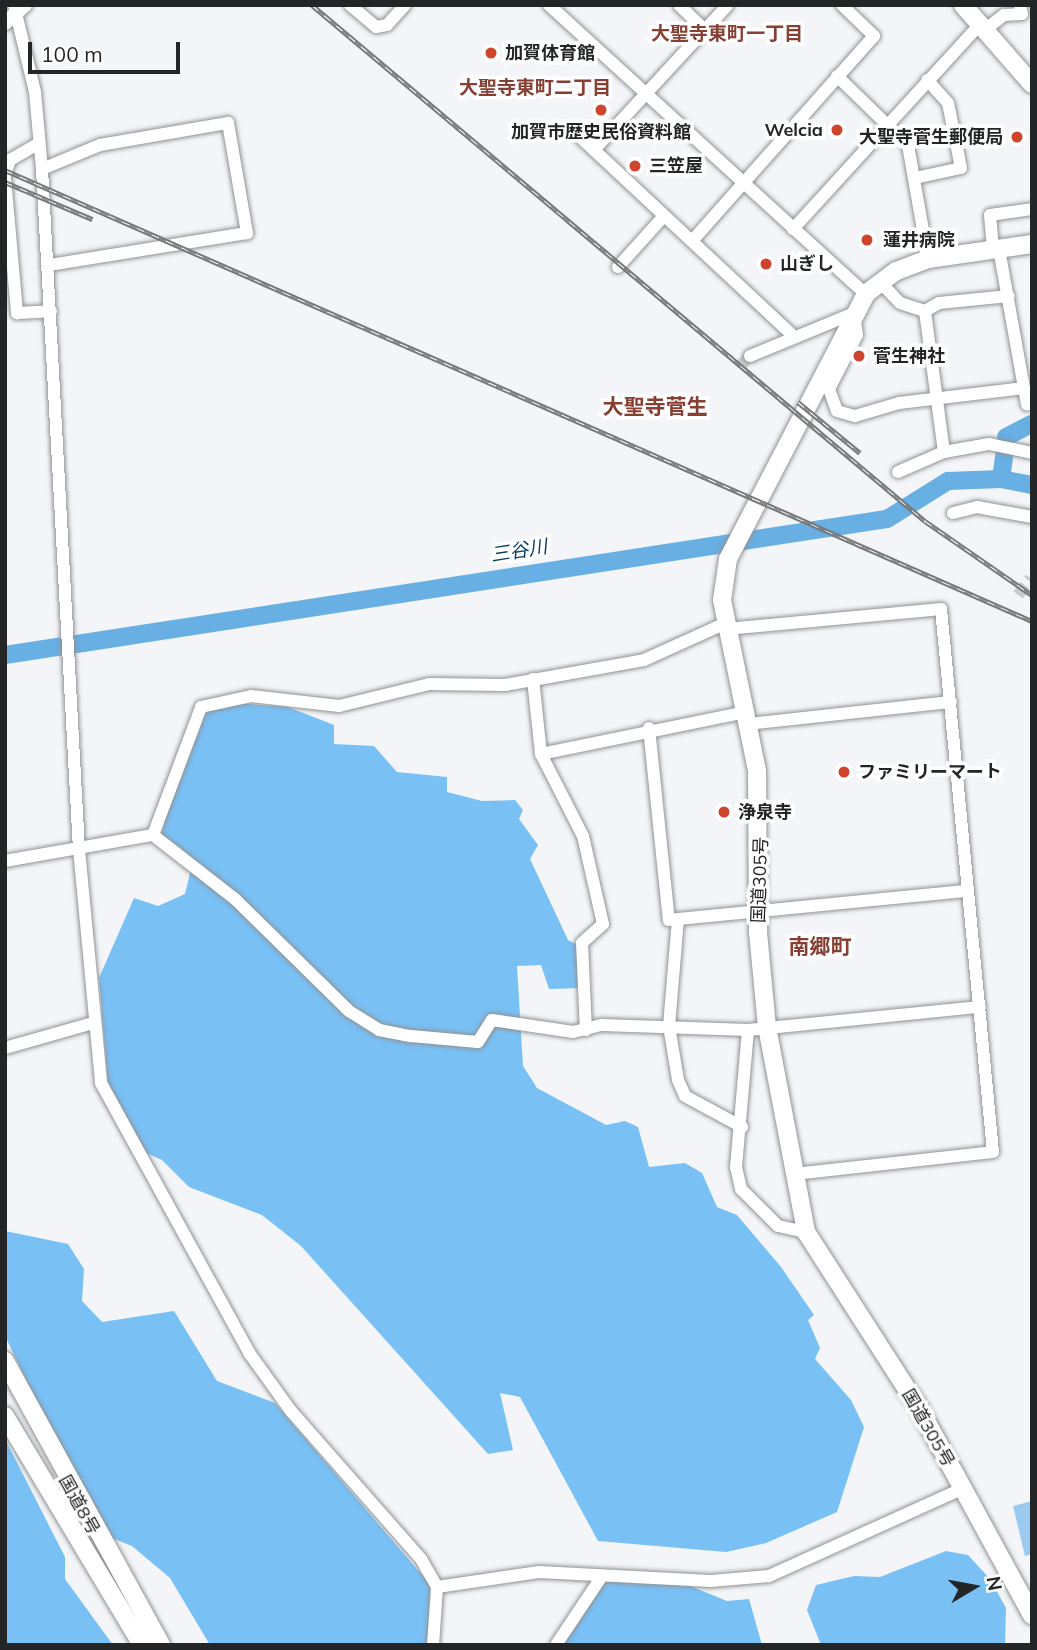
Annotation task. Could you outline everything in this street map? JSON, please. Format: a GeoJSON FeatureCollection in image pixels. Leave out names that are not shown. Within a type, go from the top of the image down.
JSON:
{"type":"FeatureCollection","features":[{"type":"Feature","properties":{"kind":"highway"},"geometry":{"type":"LineString","coordinates":[[963,5],[1032,84]]}},
{"type":"Feature","properties":{"kind":"highway"},"geometry":{"type":"LineString","coordinates":[[873,288],[928,259],[1032,244]]}},
{"type":"Feature","properties":{"kind":"highway","name":"国道305号"},"geometry":{"type":"LineString","coordinates":[[873,288],[727,559],[727,626],[761,793],[760,910],[767,1027],[806,1232],[919,1408],[1032,1615]]}},
{"type":"Feature","properties":{"kind":"highway","name":"国道8号"},"geometry":{"type":"LineString","coordinates":[[5,1361],[161,1645]]}},
{"type":"Feature","properties":{"kind":"highway","name":"国道8号"},"geometry":{"type":"LineString","coordinates":[[5,1416],[142,1645]]}},
{"type":"Feature","properties":{"kind":"street"},"geometry":{"type":"LineString","coordinates":[[350,5],[376,27],[387,25],[405,5]]}},
{"type":"Feature","properties":{"kind":"street"},"geometry":{"type":"LineString","coordinates":[[550,5],[793,229],[873,288],[900,303],[925,311],[939,303],[1009,296]]}},
{"type":"Feature","properties":{"kind":"street"},"geometry":{"type":"LineString","coordinates":[[679,5],[704,29]]}},
{"type":"Feature","properties":{"kind":"street"},"geometry":{"type":"LineString","coordinates":[[594,150],[728,5]]}},
{"type":"Feature","properties":{"kind":"street"},"geometry":{"type":"LineString","coordinates":[[692,241],[874,36],[842,5]]}},
{"type":"Feature","properties":{"kind":"street"},"geometry":{"type":"LineString","coordinates":[[15,12],[40,143],[72,668],[79,849],[93,1024],[101,1083],[250,1354],[291,1412],[409,1540],[437,1587],[433,1645]]}},
{"type":"Feature","properties":{"kind":"street"},"geometry":{"type":"LineString","coordinates":[[793,229],[927,80],[983,26],[1004,15],[1025,12]]}},
{"type":"Feature","properties":{"kind":"street"},"geometry":{"type":"LineString","coordinates":[[837,76],[908,145],[928,259]]}},
{"type":"Feature","properties":{"kind":"street"},"geometry":{"type":"LineString","coordinates":[[915,178],[961,168],[948,103],[927,80]]}},
{"type":"Feature","properties":{"kind":"street"},"geometry":{"type":"LineString","coordinates":[[42,169],[100,145],[228,123],[247,233],[49,265]]}},
{"type":"Feature","properties":{"kind":"street"},"geometry":{"type":"LineString","coordinates":[[579,135],[791,334]]}},
{"type":"Feature","properties":{"kind":"street"},"geometry":{"type":"LineString","coordinates":[[40,143],[7,155],[5,177],[17,313],[51,311]]}},
{"type":"Feature","properties":{"kind":"street"},"geometry":{"type":"LineString","coordinates":[[1027,405],[1026,378],[990,215],[1032,209]]}},
{"type":"Feature","properties":{"kind":"street"},"geometry":{"type":"LineString","coordinates":[[618,267],[664,216]]}},
{"type":"Feature","properties":{"kind":"street"},"geometry":{"type":"LineString","coordinates":[[925,311],[932,399],[942,446]]}},
{"type":"Feature","properties":{"kind":"street"},"geometry":{"type":"LineString","coordinates":[[750,356],[791,334],[856,316],[857,335],[832,382],[831,405],[855,416],[1026,378]]}},
{"type":"Feature","properties":{"kind":"street"},"geometry":{"type":"LineString","coordinates":[[898,472],[942,446],[975,445],[1032,453]]}},
{"type":"Feature","properties":{"kind":"street"},"geometry":{"type":"LineString","coordinates":[[953,513],[977,507],[1032,517]]}},
{"type":"Feature","properties":{"kind":"street"},"geometry":{"type":"LineString","coordinates":[[153,835],[201,707],[251,696],[339,706],[429,684],[533,679],[644,660],[727,626],[941,609],[993,1152],[793,1174]]}},
{"type":"Feature","properties":{"kind":"street"},"geometry":{"type":"LineString","coordinates":[[533,679],[541,754],[583,836],[603,924],[583,943],[586,1030]]}},
{"type":"Feature","properties":{"kind":"street"},"geometry":{"type":"LineString","coordinates":[[541,754],[649,728],[951,702]]}},
{"type":"Feature","properties":{"kind":"street"},"geometry":{"type":"LineString","coordinates":[[649,728],[659,870],[669,920],[967,891]]}},
{"type":"Feature","properties":{"kind":"street"},"geometry":{"type":"LineString","coordinates":[[5,861],[153,835],[235,899],[349,1011],[379,1030],[478,1042],[492,1020],[586,1030],[669,1026],[748,1030],[980,1007]]}},
{"type":"Feature","properties":{"kind":"street"},"geometry":{"type":"LineString","coordinates":[[678,919],[669,1026],[685,1096],[742,1127]]}},
{"type":"Feature","properties":{"kind":"street"},"geometry":{"type":"LineString","coordinates":[[5,1048],[93,1024]]}},
{"type":"Feature","properties":{"kind":"street"},"geometry":{"type":"LineString","coordinates":[[748,1030],[742,1127],[736,1167],[741,1189],[778,1226],[806,1232]]}},
{"type":"Feature","properties":{"kind":"street"},"geometry":{"type":"LineString","coordinates":[[437,1587],[492,1574],[711,1581],[769,1576],[962,1489]]}},
{"type":"Feature","properties":{"kind":"street"},"geometry":{"type":"LineString","coordinates":[[556,1645],[602,1576]]}},
{"type":"Feature","properties":{"kind":"shaded area"},"geometry":{"type":"Polygon","coordinates":[[[235,703],[288,707],[334,725],[334,744],[374,746],[397,772],[447,777],[447,792],[482,801],[515,800],[523,810],[519,819],[538,845],[530,859],[568,940],[578,945],[582,988],[549,989],[541,965],[517,966],[523,1066],[537,1088],[606,1125],[625,1121],[638,1127],[649,1167],[685,1163],[702,1173],[717,1207],[737,1215],[781,1267],[814,1315],[808,1320],[820,1348],[815,1359],[851,1400],[864,1427],[837,1512],[766,1543],[726,1552],[598,1541],[520,1397],[500,1393],[513,1450],[488,1454],[301,1246],[262,1215],[189,1187],[162,1160],[142,1151],[108,1085],[99,978],[134,898],[158,906],[185,894],[193,861],[161,837],[167,811],[197,723],[210,709],[235,703]]]}},
{"type":"Feature","properties":{"kind":"shaded area"},"geometry":{"type":"Polygon","coordinates":[[[5,1231],[68,1244],[84,1269],[82,1301],[102,1322],[174,1311],[217,1381],[275,1403],[428,1582],[435,1600],[426,1645],[210,1645],[170,1578],[132,1546],[104,1535],[28,1384],[5,1336],[5,1231]]]}},
{"type":"Feature","properties":{"kind":"shaded area"},"geometry":{"type":"Polygon","coordinates":[[[5,1439],[65,1557],[65,1579],[113,1645],[5,1645],[5,1439]]]}},
{"type":"Feature","properties":{"kind":"shaded area"},"geometry":{"type":"Polygon","coordinates":[[[1032,1501],[1032,1554],[1025,1556],[1013,1506],[1032,1501]]]}},
{"type":"Feature","properties":{"kind":"shaded area"},"geometry":{"type":"Polygon","coordinates":[[[946,1551],[968,1555],[990,1579],[1006,1608],[1005,1645],[821,1645],[807,1610],[816,1585],[854,1576],[880,1577],[946,1551]]]}},
{"type":"Feature","properties":{"kind":"shaded area"},"geometry":{"type":"Polygon","coordinates":[[[605,1578],[688,1585],[727,1601],[749,1599],[762,1645],[561,1645],[605,1578]]]}},
{"type":"Feature","properties":{"kind":"waterway","name":"三谷川"},"geometry":{"type":"LineString","coordinates":[[1006,437],[1032,424]]}},
{"type":"Feature","properties":{"kind":"waterway","name":"三谷川"},"geometry":{"type":"LineString","coordinates":[[1001,479],[1005,449]]}},
{"type":"Feature","properties":{"kind":"waterway","name":"三谷川"},"geometry":{"type":"LineString","coordinates":[[5,655],[887,519],[948,481],[1001,479],[1032,485]]}},
{"type":"Feature","properties":{"kind":"tunnel"},"geometry":{"type":"LineString","coordinates":[[739,367],[750,356]]}},
{"type":"Feature","properties":{"kind":"tunnel"},"geometry":{"type":"LineString","coordinates":[[1018,595],[1031,578]]}},
{"type":"Feature","properties":{"kind":"railway"},"geometry":{"type":"LineString","coordinates":[[312,5],[925,521],[1032,595]]}},
{"type":"Feature","properties":{"kind":"railway"},"geometry":{"type":"LineString","coordinates":[[5,170],[1032,621]]}},
{"type":"Feature","properties":{"kind":"railway"},"geometry":{"type":"LineString","coordinates":[[5,182],[92,219]]}},
{"type":"Feature","properties":{"kind":"railway"},"geometry":{"type":"LineString","coordinates":[[798,402],[860,453]]}},
{"type":"Feature","properties":{"kind":"place","name":"加賀体育館"},"geometry":{"type":"Point","coordinates":[491,53]}},
{"type":"Feature","properties":{"kind":"place","name":"加賀市歴史民俗資料館"},"geometry":{"type":"Point","coordinates":[601,110]}},
{"type":"Feature","properties":{"kind":"place","name":"Welcia"},"geometry":{"type":"Point","coordinates":[837,130]}},
{"type":"Feature","properties":{"kind":"place","name":"大聖寺菅生郵便局"},"geometry":{"type":"Point","coordinates":[1017,137]}},
{"type":"Feature","properties":{"kind":"place","name":"三笠屋"},"geometry":{"type":"Point","coordinates":[635,166]}},
{"type":"Feature","properties":{"kind":"place","name":"蓮井病院"},"geometry":{"type":"Point","coordinates":[867,240]}},
{"type":"Feature","properties":{"kind":"place","name":"山ぎし"},"geometry":{"type":"Point","coordinates":[766,264]}},
{"type":"Feature","properties":{"kind":"place","name":"菅生神社"},"geometry":{"type":"Point","coordinates":[859,356]}},
{"type":"Feature","properties":{"kind":"place","name":"ファミリーマート"},"geometry":{"type":"Point","coordinates":[844,772]}},
{"type":"Feature","properties":{"kind":"place","name":"浄泉寺"},"geometry":{"type":"Point","coordinates":[724,812]}},
{"type":"Feature","properties":{"kind":"district","name":"大聖寺東町一丁目"},"geometry":{"type":"Point","coordinates":[727,34]}},
{"type":"Feature","properties":{"kind":"district","name":"大聖寺東町二丁目"},"geometry":{"type":"Point","coordinates":[535,88]}},
{"type":"Feature","properties":{"kind":"district","name":"大聖寺菅生"},"geometry":{"type":"Point","coordinates":[655,406]}},
{"type":"Feature","properties":{"kind":"district","name":"南郷町"},"geometry":{"type":"Point","coordinates":[820,946]}}]}
